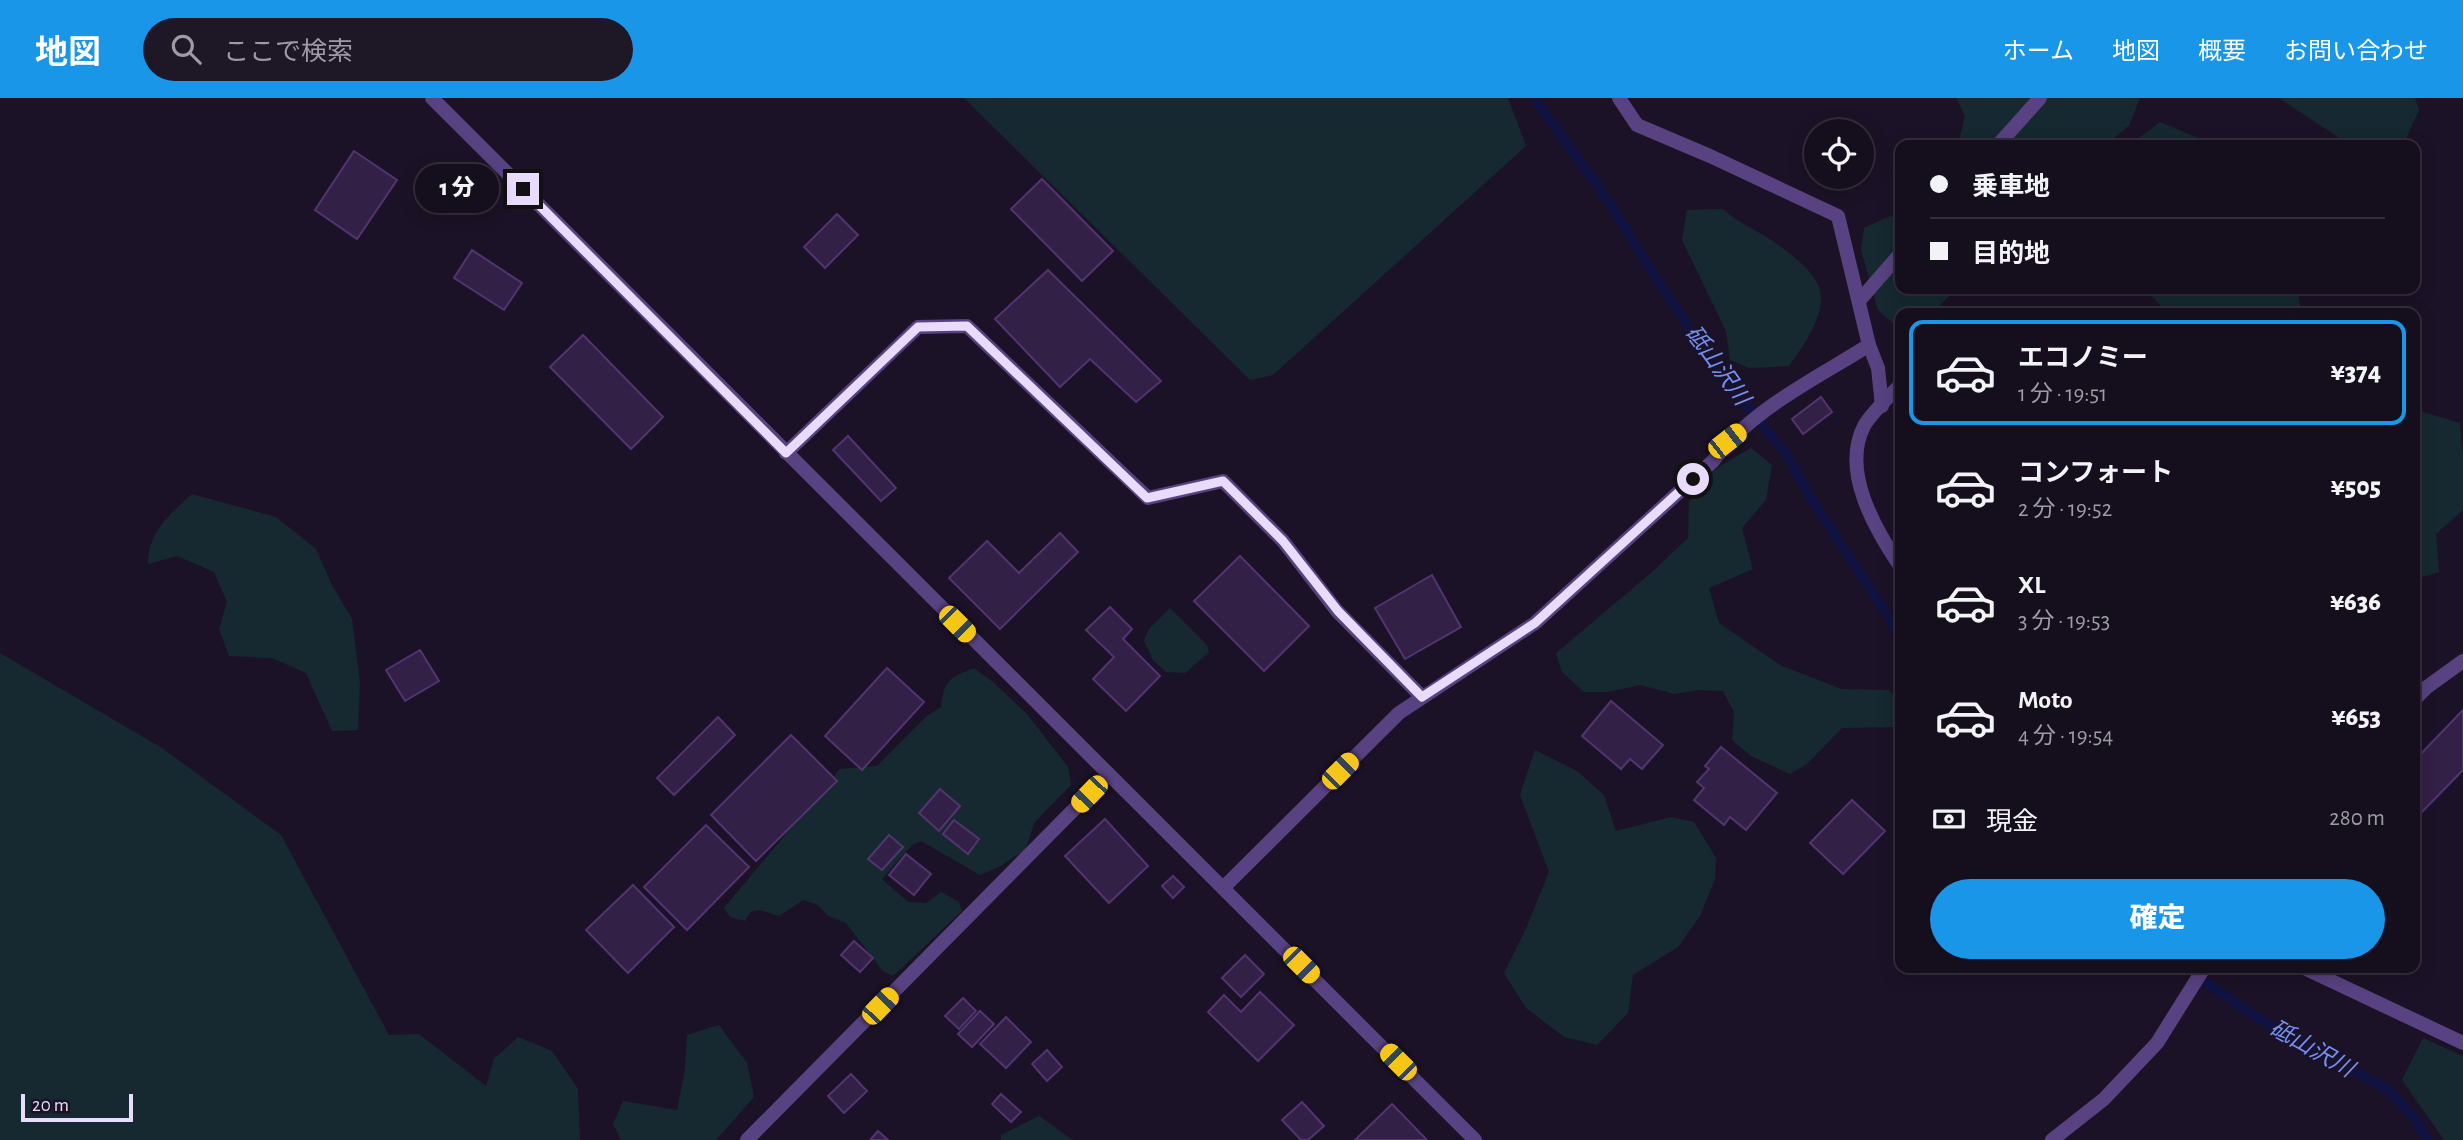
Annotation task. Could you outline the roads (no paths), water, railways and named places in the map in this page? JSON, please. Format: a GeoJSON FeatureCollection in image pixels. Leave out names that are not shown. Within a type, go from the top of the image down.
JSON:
{"type":"FeatureCollection","features":[{"type":"Feature","properties":{"kind":"street"},"geometry":{"type":"LineString","coordinates":[[432,98],[1475,1140]]}},
{"type":"Feature","properties":{"kind":"street"},"geometry":{"type":"LineString","coordinates":[[1619,98],[1637,125],[1838,216],[1869,345],[1878,368],[1882,406]]}},
{"type":"Feature","properties":{"kind":"street"},"geometry":{"type":"LineString","coordinates":[[2002,140],[2040,98]]}},
{"type":"Feature","properties":{"kind":"street"},"geometry":{"type":"LineString","coordinates":[[1859,300],[1895,260]]}},
{"type":"Feature","properties":{"kind":"street"},"geometry":{"type":"LineString","coordinates":[[786,453],[918,327],[967,326],[1147,498],[1223,481],[1283,541],[1338,611],[1422,697]]}},
{"type":"Feature","properties":{"kind":"street"},"geometry":{"type":"LineString","coordinates":[[1223,888],[1399,713],[1535,623],[1713,461],[1727,441],[1777,402],[1869,345]]}},
{"type":"Feature","properties":{"kind":"street"},"geometry":{"type":"LineString","coordinates":[[1895,391],[1864,425],[1858,451],[1859,490],[1881,537],[1895,558]]}},
{"type":"Feature","properties":{"kind":"street"},"geometry":{"type":"LineString","coordinates":[[2420,694],[2463,661]]}},
{"type":"Feature","properties":{"kind":"street"},"geometry":{"type":"LineString","coordinates":[[747,1140],[1108,775]]}},
{"type":"Feature","properties":{"kind":"street"},"geometry":{"type":"LineString","coordinates":[[2052,1140],[2104,1099],[2157,1043],[2201,973]]}},
{"type":"Feature","properties":{"kind":"street"},"geometry":{"type":"LineString","coordinates":[[2315,973],[2463,1043]]}},
{"type":"Feature","properties":{"kind":"waterway","name":"砥山沢川"},"geometry":{"type":"LineString","coordinates":[[1534,98],[1607,199],[1715,366],[1786,454],[1812,500],[1895,626]]}},
{"type":"Feature","properties":{"kind":"waterway","name":"砥山沢川"},"geometry":{"type":"LineString","coordinates":[[2193,973],[2256,1017],[2389,1090],[2415,1119],[2427,1140]]}}]}
